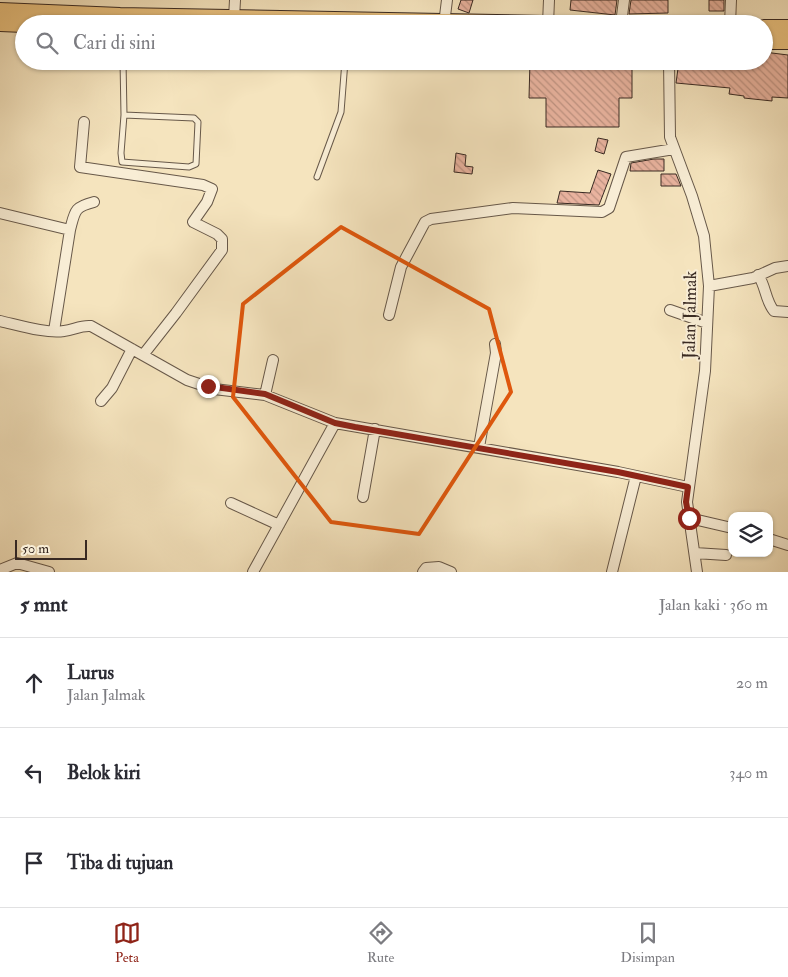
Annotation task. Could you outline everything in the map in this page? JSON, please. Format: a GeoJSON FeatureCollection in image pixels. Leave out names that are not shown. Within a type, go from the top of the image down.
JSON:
{"type":"FeatureCollection","features":[{"type":"Feature","properties":{"kind":"highway"},"geometry":{"type":"LineString","coordinates":[[0,11],[130,15]]}},
{"type":"Feature","properties":{"kind":"highway"},"geometry":{"type":"LineString","coordinates":[[0,22],[15,16]]}},
{"type":"Feature","properties":{"kind":"highway"},"geometry":{"type":"LineString","coordinates":[[773,28],[788,28]]}},
{"type":"Feature","properties":{"kind":"highway"},"geometry":{"type":"LineString","coordinates":[[773,41],[788,41]]}},
{"type":"Feature","properties":{"kind":"street"},"geometry":{"type":"LineString","coordinates":[[234,15],[235,0]]}},
{"type":"Feature","properties":{"kind":"street"},"geometry":{"type":"LineString","coordinates":[[445,15],[447,0]]}},
{"type":"Feature","properties":{"kind":"street"},"geometry":{"type":"LineString","coordinates":[[548,15],[549,0]]}},
{"type":"Feature","properties":{"kind":"street"},"geometry":{"type":"LineString","coordinates":[[622,15],[624,0]]}},
{"type":"Feature","properties":{"kind":"street"},"geometry":{"type":"LineString","coordinates":[[730,15],[731,0]]}},
{"type":"Feature","properties":{"kind":"street","name":"Jalan Jalmak"},"geometry":{"type":"LineString","coordinates":[[670,70],[669,118],[674,150],[692,196],[704,236],[709,286],[705,371],[686,502],[697,572]]}},
{"type":"Feature","properties":{"kind":"street"},"geometry":{"type":"LineString","coordinates":[[84,122],[80,167],[203,185],[212,189],[207,202],[193,222],[217,234],[222,239],[222,250],[143,355]]}},
{"type":"Feature","properties":{"kind":"street"},"geometry":{"type":"LineString","coordinates":[[389,315],[401,268],[425,222],[431,219],[513,208],[602,212],[609,208],[626,158],[674,150]]}},
{"type":"Feature","properties":{"kind":"street"},"geometry":{"type":"LineString","coordinates":[[55,325],[70,230],[76,209],[80,205],[94,202]]}},
{"type":"Feature","properties":{"kind":"street"},"geometry":{"type":"LineString","coordinates":[[0,213],[70,230]]}},
{"type":"Feature","properties":{"kind":"street"},"geometry":{"type":"LineString","coordinates":[[709,286],[753,278],[775,268],[788,266]]}},
{"type":"Feature","properties":{"kind":"street"},"geometry":{"type":"LineString","coordinates":[[758,276],[763,282],[770,305],[774,310],[788,312]]}},
{"type":"Feature","properties":{"kind":"street"},"geometry":{"type":"LineString","coordinates":[[670,310],[707,323]]}},
{"type":"Feature","properties":{"kind":"street"},"geometry":{"type":"LineString","coordinates":[[0,321],[55,325],[64,331],[78,326],[91,326],[187,380],[214,389],[265,394],[335,423],[479,447],[688,487]]}},
{"type":"Feature","properties":{"kind":"street"},"geometry":{"type":"LineString","coordinates":[[479,447],[496,353],[495,344]]}},
{"type":"Feature","properties":{"kind":"street"},"geometry":{"type":"LineString","coordinates":[[101,401],[112,388],[132,349]]}},
{"type":"Feature","properties":{"kind":"street"},"geometry":{"type":"LineString","coordinates":[[265,394],[274,360]]}},
{"type":"Feature","properties":{"kind":"street"},"geometry":{"type":"LineString","coordinates":[[252,572],[335,423]]}},
{"type":"Feature","properties":{"kind":"street"},"geometry":{"type":"LineString","coordinates":[[363,497],[375,430]]}},
{"type":"Feature","properties":{"kind":"street"},"geometry":{"type":"LineString","coordinates":[[612,572],[636,476]]}},
{"type":"Feature","properties":{"kind":"street"},"geometry":{"type":"LineString","coordinates":[[231,503],[279,525]]}},
{"type":"Feature","properties":{"kind":"street"},"geometry":{"type":"LineString","coordinates":[[689,518],[728,527]]}},
{"type":"Feature","properties":{"kind":"street"},"geometry":{"type":"LineString","coordinates":[[773,540],[788,545]]}},
{"type":"Feature","properties":{"kind":"street"},"geometry":{"type":"LineString","coordinates":[[695,553],[726,555]]}},
{"type":"Feature","properties":{"kind":"street"},"geometry":{"type":"LineString","coordinates":[[0,570],[17,563],[49,572]]}},
{"type":"Feature","properties":{"kind":"street"},"geometry":{"type":"LineString","coordinates":[[423,572],[426,568],[439,567],[450,572]]}},
{"type":"Feature","properties":{"kind":"lane"},"geometry":{"type":"LineString","coordinates":[[124,70],[122,162],[189,167],[196,164],[198,122],[194,118],[124,115]]}},
{"type":"Feature","properties":{"kind":"lane"},"geometry":{"type":"LineString","coordinates":[[317,177],[341,112],[344,70]]}},
{"type":"Feature","properties":{"kind":"highlighted area"},"geometry":{"type":"Polygon","coordinates":[[[341,227],[489,309],[511,392],[419,534],[331,522],[233,397],[243,304],[341,227]]]}},
{"type":"Feature","properties":{"kind":"building"},"geometry":{"type":"Polygon","coordinates":[[[461,0],[473,0],[469,13],[458,9],[461,0]]]}},
{"type":"Feature","properties":{"kind":"building"},"geometry":{"type":"Polygon","coordinates":[[[571,0],[617,0],[615,15],[570,10],[571,0]]]}},
{"type":"Feature","properties":{"kind":"building"},"geometry":{"type":"Polygon","coordinates":[[[631,0],[668,0],[668,13],[629,14],[631,0]]]}},
{"type":"Feature","properties":{"kind":"building"},"geometry":{"type":"Polygon","coordinates":[[[709,0],[724,0],[724,11],[709,11],[709,0]]]}},
{"type":"Feature","properties":{"kind":"building"},"geometry":{"type":"Polygon","coordinates":[[[773,53],[788,55],[788,98],[772,97],[772,101],[744,98],[744,96],[729,94],[730,88],[676,83],[678,70],[773,70],[773,53]]]}},
{"type":"Feature","properties":{"kind":"building"},"geometry":{"type":"Polygon","coordinates":[[[530,70],[632,70],[632,98],[619,98],[619,127],[546,127],[546,98],[529,98],[530,70]]]}},
{"type":"Feature","properties":{"kind":"building"},"geometry":{"type":"Polygon","coordinates":[[[598,138],[608,140],[604,154],[595,151],[598,138]]]}},
{"type":"Feature","properties":{"kind":"building"},"geometry":{"type":"Polygon","coordinates":[[[456,153],[466,155],[465,166],[473,167],[472,174],[454,172],[456,153]]]}},
{"type":"Feature","properties":{"kind":"building"},"geometry":{"type":"Polygon","coordinates":[[[664,159],[664,171],[630,171],[631,163],[664,159]]]}},
{"type":"Feature","properties":{"kind":"building"},"geometry":{"type":"Polygon","coordinates":[[[598,170],[611,174],[599,205],[557,203],[560,191],[590,193],[598,170]]]}},
{"type":"Feature","properties":{"kind":"building"},"geometry":{"type":"Polygon","coordinates":[[[661,174],[676,174],[681,186],[661,186],[661,174]]]}},
{"type":"Feature","properties":{"kind":"route"},"geometry":{"type":"LineString","coordinates":[[208,386],[214,389],[265,394],[335,423],[618,472],[688,487],[686,502],[689,518]]}}]}
